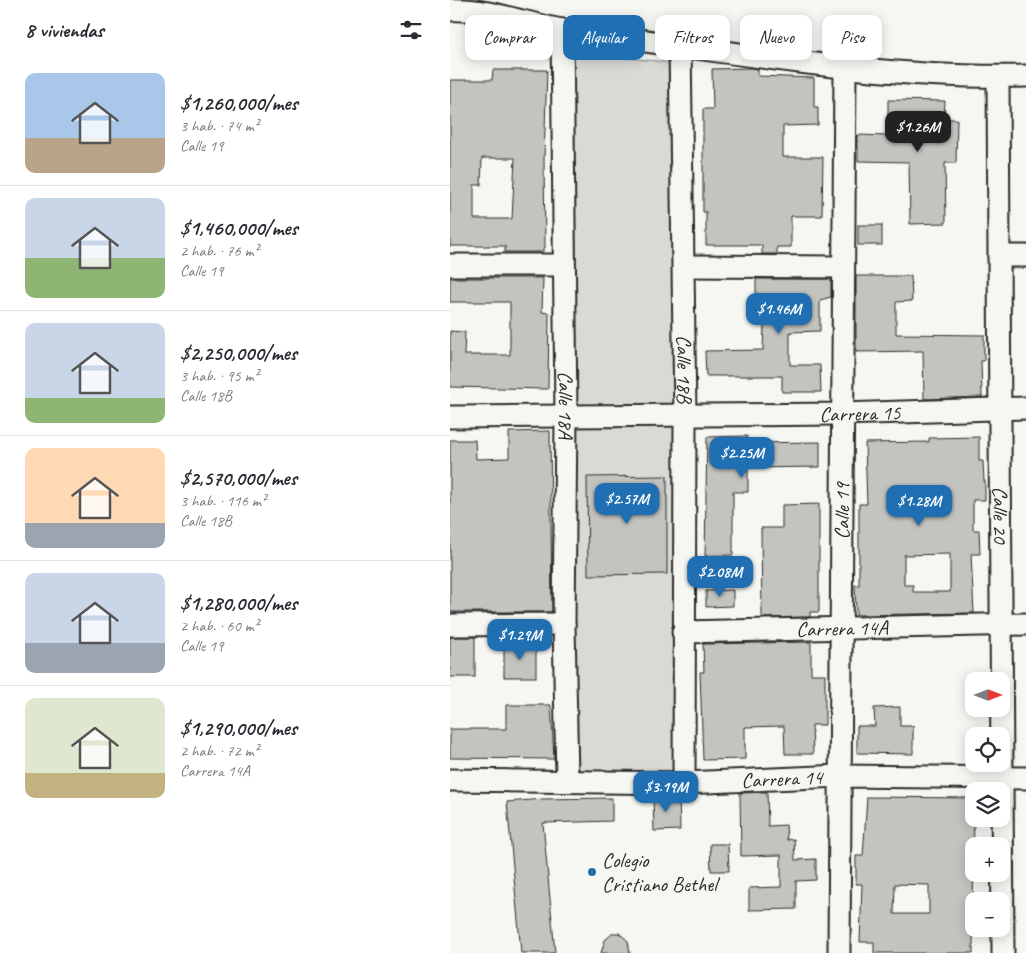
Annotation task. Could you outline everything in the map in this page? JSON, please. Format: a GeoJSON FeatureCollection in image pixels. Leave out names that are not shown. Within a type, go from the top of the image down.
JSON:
{"type":"FeatureCollection","features":[{"type":"Feature","properties":{"kind":"street"},"geometry":{"type":"LineString","coordinates":[[451,10],[511,8],[562,30],[655,41]]}},
{"type":"Feature","properties":{"kind":"street","name":"Calle 18A"},"geometry":{"type":"LineString","coordinates":[[562,30],[566,416],[564,624],[567,780]]}},
{"type":"Feature","properties":{"kind":"street"},"geometry":{"type":"LineString","coordinates":[[730,51],[845,68],[998,77],[1026,76]]}},
{"type":"Feature","properties":{"kind":"street","name":"Calle 18B"},"geometry":{"type":"LineString","coordinates":[[680,60],[685,416],[684,783]]}},
{"type":"Feature","properties":{"kind":"street","name":"Calle 19"},"geometry":{"type":"LineString","coordinates":[[839,953],[843,628],[842,414],[845,68]]}},
{"type":"Feature","properties":{"kind":"street","name":"Calle 20"},"geometry":{"type":"LineString","coordinates":[[998,77],[1003,953]]}},
{"type":"Feature","properties":{"kind":"street"},"geometry":{"type":"LineString","coordinates":[[999,256],[1026,256]]}},
{"type":"Feature","properties":{"kind":"street"},"geometry":{"type":"LineString","coordinates":[[450,265],[563,265]]}},
{"type":"Feature","properties":{"kind":"street"},"geometry":{"type":"LineString","coordinates":[[684,266],[843,267]]}},
{"type":"Feature","properties":{"kind":"street","name":"Carrera 15"},"geometry":{"type":"LineString","coordinates":[[450,417],[842,414],[1026,408]]}},
{"type":"Feature","properties":{"kind":"street"},"geometry":{"type":"LineString","coordinates":[[450,625],[564,624]]}},
{"type":"Feature","properties":{"kind":"street","name":"Carrera 14A"},"geometry":{"type":"LineString","coordinates":[[683,632],[1026,624]]}},
{"type":"Feature","properties":{"kind":"street","name":"Carrera 14"},"geometry":{"type":"LineString","coordinates":[[450,780],[684,783],[841,776],[1026,778]]}},
{"type":"Feature","properties":{"kind":"shaded area"},"geometry":{"type":"Polygon","coordinates":[[[570,60],[645,60],[675,63],[678,409],[575,410],[570,60]]]}},
{"type":"Feature","properties":{"kind":"shaded area"},"geometry":{"type":"Polygon","coordinates":[[[576,422],[678,423],[675,776],[573,775],[576,422]]]}},
{"type":"Feature","properties":{"kind":"building"},"geometry":{"type":"Polygon","coordinates":[[[712,69],[758,69],[758,76],[814,78],[814,107],[818,107],[818,125],[783,126],[783,157],[823,157],[822,216],[791,216],[791,247],[777,247],[777,254],[762,254],[762,245],[706,245],[706,212],[703,212],[703,109],[713,109],[712,69]]]}},
{"type":"Feature","properties":{"kind":"building"},"geometry":{"type":"Polygon","coordinates":[[[493,70],[547,70],[544,159],[545,248],[543,248],[543,252],[505,252],[505,246],[450,246],[450,80],[492,80],[493,70]],[[482,158],[481,185],[474,185],[474,219],[512,219],[515,158],[482,158]]]}},
{"type":"Feature","properties":{"kind":"building"},"geometry":{"type":"Polygon","coordinates":[[[888,100],[945,101],[944,119],[957,119],[956,163],[945,163],[946,223],[910,224],[909,162],[858,161],[858,135],[888,136],[888,100]]]}},
{"type":"Feature","properties":{"kind":"building"},"geometry":{"type":"Polygon","coordinates":[[[858,225],[882,225],[882,245],[858,245],[858,225]]]}},
{"type":"Feature","properties":{"kind":"building"},"geometry":{"type":"Polygon","coordinates":[[[856,276],[911,276],[912,301],[896,302],[896,334],[984,335],[984,361],[981,361],[982,397],[924,399],[923,351],[856,352],[856,276]]]}},
{"type":"Feature","properties":{"kind":"building"},"geometry":{"type":"Polygon","coordinates":[[[450,278],[543,278],[542,312],[549,313],[548,389],[450,387],[450,331],[465,332],[464,355],[510,355],[510,302],[450,302],[450,278]]]}},
{"type":"Feature","properties":{"kind":"building"},"geometry":{"type":"Polygon","coordinates":[[[756,279],[831,279],[831,297],[820,300],[820,331],[790,332],[790,365],[820,365],[821,392],[782,392],[782,376],[706,376],[705,351],[763,350],[765,299],[756,300],[756,279]]]}},
{"type":"Feature","properties":{"kind":"building"},"geometry":{"type":"Polygon","coordinates":[[[550,431],[552,612],[450,612],[450,440],[475,440],[476,459],[509,458],[509,432],[550,431]]]}},
{"type":"Feature","properties":{"kind":"building"},"geometry":{"type":"Polygon","coordinates":[[[747,436],[747,443],[820,442],[820,467],[748,468],[748,492],[733,492],[733,555],[705,556],[707,437],[747,436]]]}},
{"type":"Feature","properties":{"kind":"building"},"geometry":{"type":"Polygon","coordinates":[[[979,437],[979,461],[983,461],[985,500],[973,500],[973,530],[979,530],[980,554],[971,554],[974,613],[856,615],[855,585],[859,585],[859,504],[867,504],[865,443],[929,442],[929,438],[979,437]],[[950,554],[904,555],[904,585],[913,585],[913,592],[950,592],[950,554]]]}},
{"type":"Feature","properties":{"kind":"building"},"geometry":{"type":"Polygon","coordinates":[[[667,476],[667,574],[588,575],[587,477],[667,476]]]}},
{"type":"Feature","properties":{"kind":"building"},"geometry":{"type":"Polygon","coordinates":[[[819,504],[819,612],[810,612],[810,617],[762,618],[761,528],[782,528],[782,505],[819,504]]]}},
{"type":"Feature","properties":{"kind":"building"},"geometry":{"type":"Polygon","coordinates":[[[733,590],[733,606],[706,607],[706,591],[733,590]]]}},
{"type":"Feature","properties":{"kind":"building"},"geometry":{"type":"Polygon","coordinates":[[[450,637],[475,637],[475,677],[450,677],[450,637]]]}},
{"type":"Feature","properties":{"kind":"building"},"geometry":{"type":"Polygon","coordinates":[[[811,642],[811,674],[825,674],[825,725],[812,725],[813,754],[785,754],[784,726],[745,727],[745,759],[703,760],[700,672],[704,672],[703,644],[811,642]]]}},
{"type":"Feature","properties":{"kind":"building"},"geometry":{"type":"Polygon","coordinates":[[[504,644],[536,644],[536,677],[504,677],[504,644]]]}},
{"type":"Feature","properties":{"kind":"building"},"geometry":{"type":"Polygon","coordinates":[[[506,705],[551,705],[554,759],[450,758],[450,729],[506,729],[506,705]]]}},
{"type":"Feature","properties":{"kind":"building"},"geometry":{"type":"Polygon","coordinates":[[[900,707],[900,726],[913,726],[913,754],[857,753],[857,726],[875,726],[874,708],[900,707]]]}},
{"type":"Feature","properties":{"kind":"building"},"geometry":{"type":"Polygon","coordinates":[[[767,792],[768,826],[786,825],[787,840],[794,839],[795,860],[816,859],[816,880],[796,881],[796,909],[749,910],[749,888],[781,887],[781,855],[741,856],[740,793],[767,792]]]}},
{"type":"Feature","properties":{"kind":"building"},"geometry":{"type":"Polygon","coordinates":[[[653,796],[679,796],[680,830],[654,831],[653,796]]]}},
{"type":"Feature","properties":{"kind":"building"},"geometry":{"type":"Polygon","coordinates":[[[867,797],[965,798],[965,827],[974,827],[974,837],[965,837],[965,882],[973,882],[973,892],[965,892],[965,937],[973,937],[973,953],[874,953],[874,942],[860,942],[862,884],[856,884],[856,856],[863,856],[867,797]],[[895,884],[894,914],[929,914],[929,885],[895,884]]]}},
{"type":"Feature","properties":{"kind":"building"},"geometry":{"type":"Polygon","coordinates":[[[612,798],[612,821],[543,823],[555,953],[521,953],[507,802],[543,799],[612,798]]]}},
{"type":"Feature","properties":{"kind":"building"},"geometry":{"type":"Polygon","coordinates":[[[710,844],[728,844],[729,871],[711,871],[710,844]]]}},
{"type":"Feature","properties":{"kind":"building"},"geometry":{"type":"Polygon","coordinates":[[[613,933],[619,933],[628,941],[630,953],[601,953],[605,940],[613,933]]]}},
{"type":"Feature","properties":{"kind":"place","name":"Colegio Cristiano Bethel"},"geometry":{"type":"Point","coordinates":[592,872]}}]}
